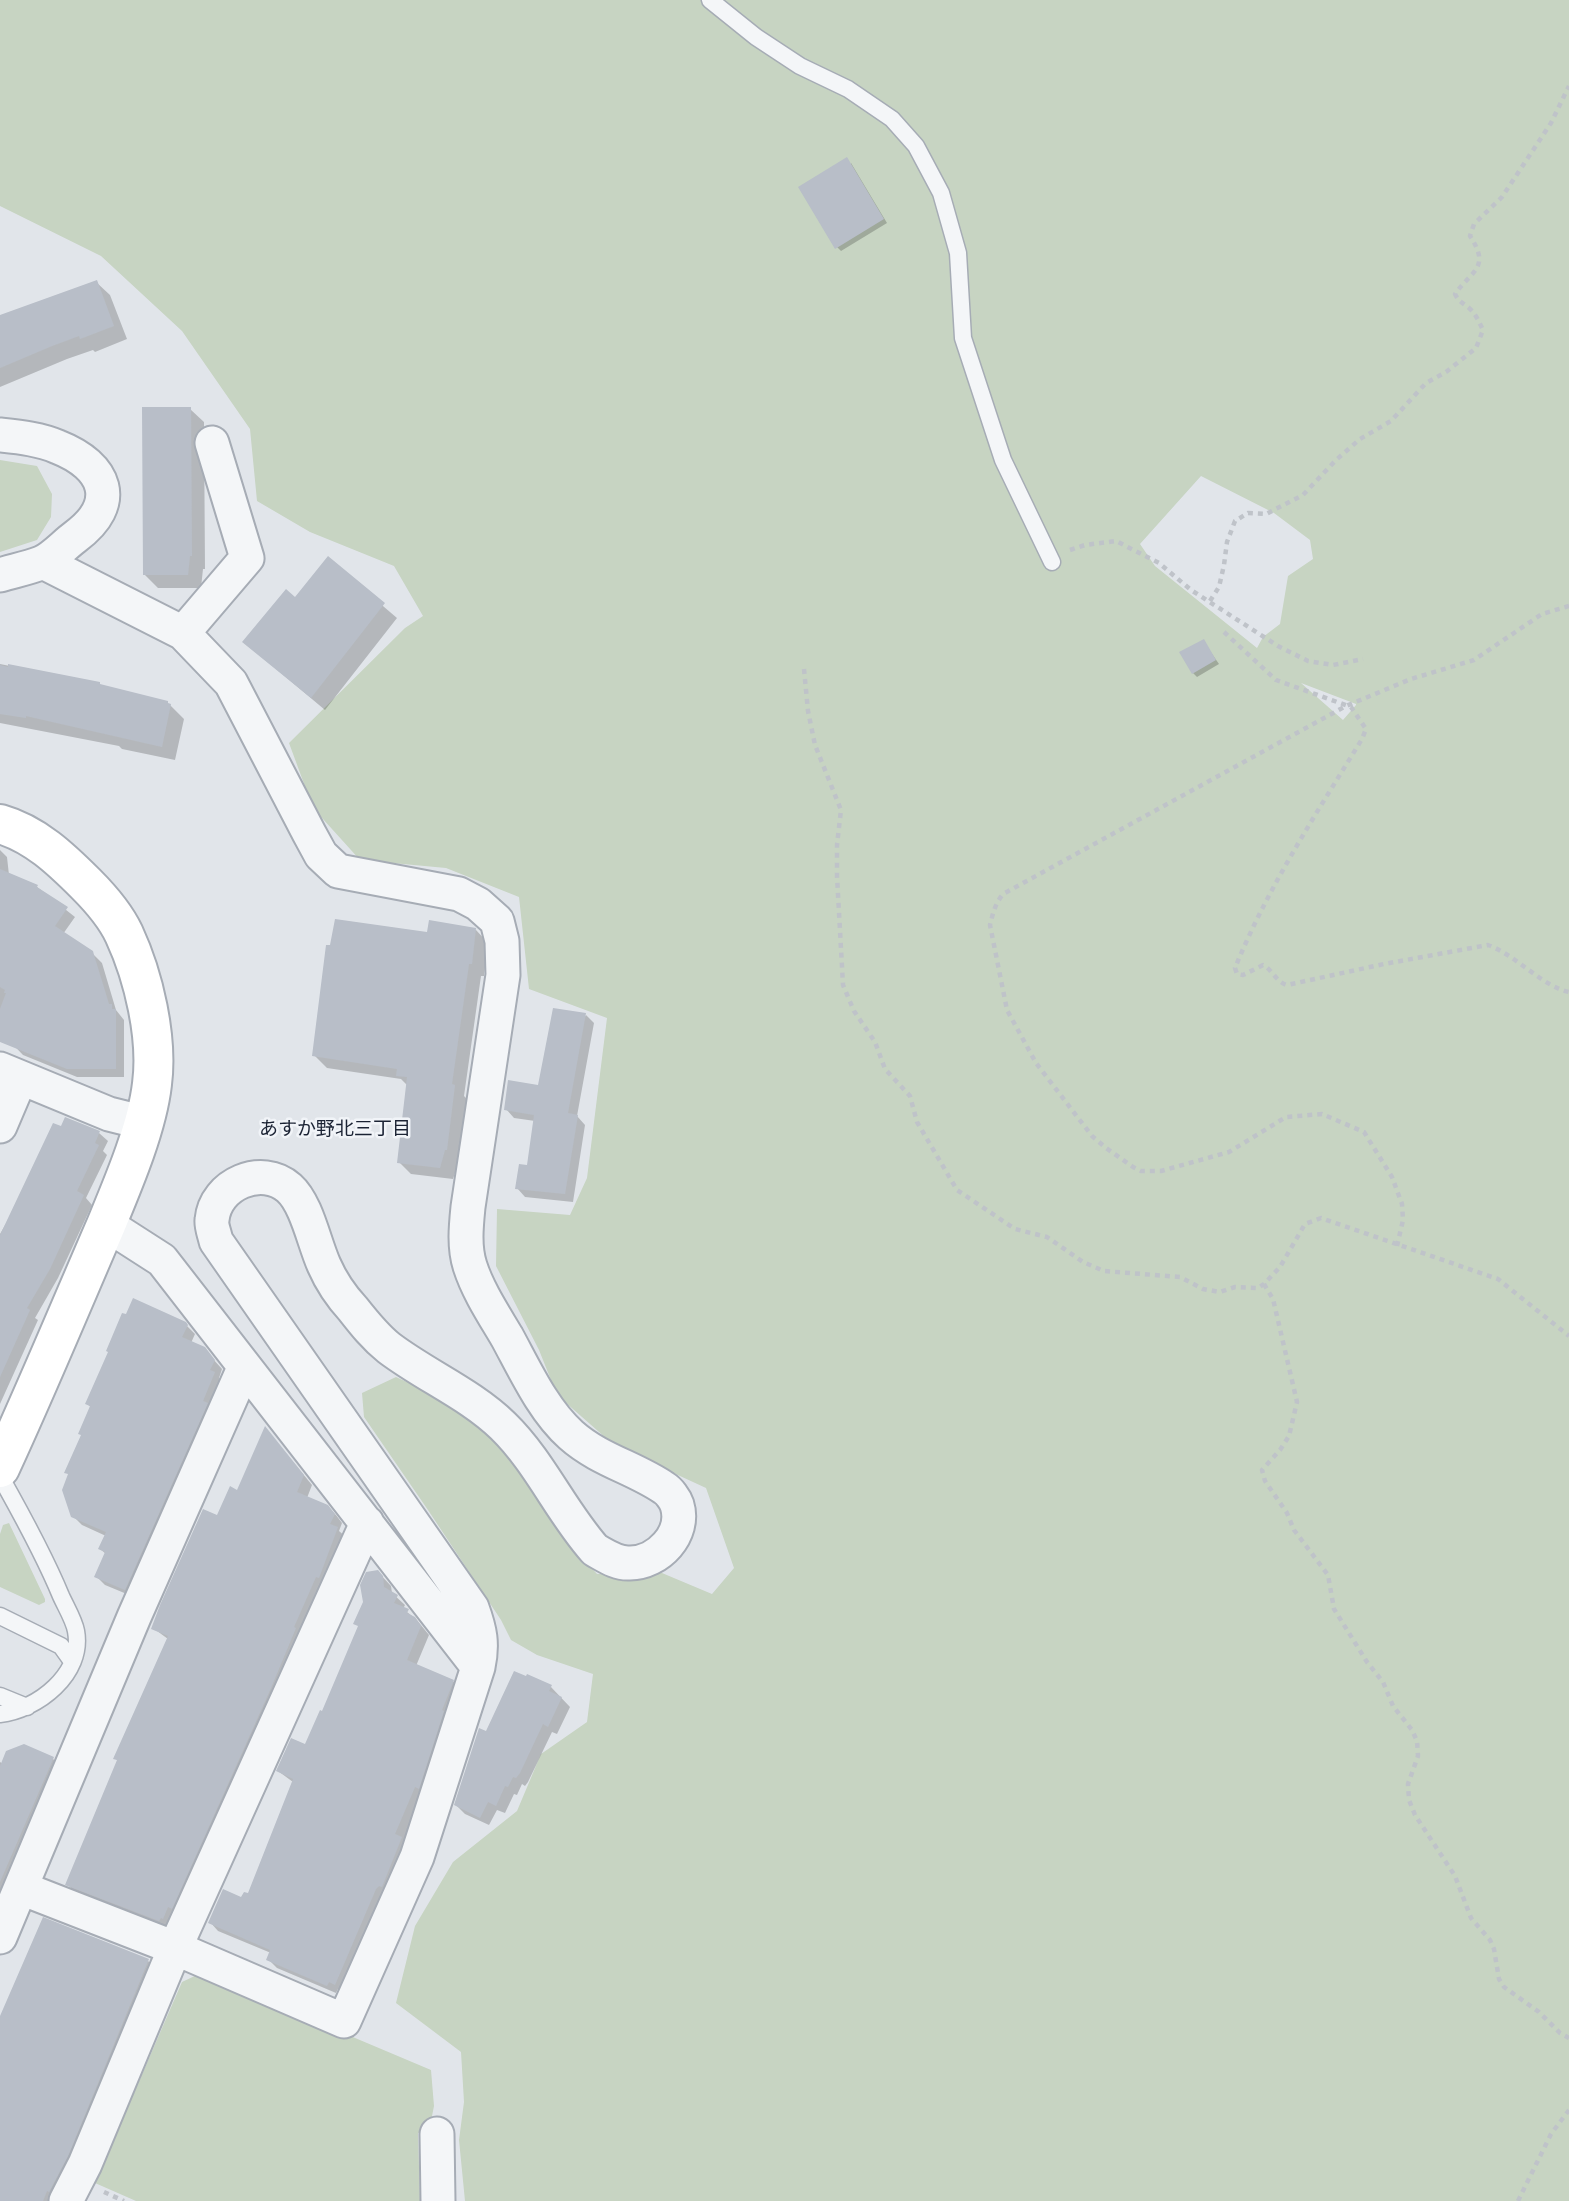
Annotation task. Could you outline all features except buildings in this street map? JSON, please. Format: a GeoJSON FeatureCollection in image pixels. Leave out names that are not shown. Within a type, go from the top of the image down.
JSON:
{"type":"FeatureCollection","features":[{"type":"Feature","properties":{"kind":"street"},"geometry":{"type":"LineString","coordinates":[[0,435],[55,445],[71,453],[98,475],[104,503],[99,514],[86,528],[43,562],[0,575]]}},
{"type":"Feature","properties":{"kind":"street"},"geometry":{"type":"LineString","coordinates":[[183,633],[247,558],[212,443]]}},
{"type":"Feature","properties":{"kind":"street"},"geometry":{"type":"LineString","coordinates":[[21,1888],[175,1948],[344,2021],[418,1857],[478,1667],[482,1649],[472,1608],[216,1241],[212,1220],[218,1203],[232,1185],[251,1178],[272,1177],[289,1188],[340,1294],[373,1334],[389,1348],[482,1407],[505,1428],[595,1550],[615,1560],[629,1563],[646,1559],[663,1550],[673,1537],[678,1519],[677,1504],[667,1489],[607,1459],[571,1435],[550,1412],[488,1304],[470,1266],[466,1243],[468,1207],[503,975],[502,941],[497,921],[478,904],[459,894],[338,871],[321,855],[231,683],[183,633],[43,562]]}},
{"type":"Feature","properties":{"kind":"street"},"geometry":{"type":"LineString","coordinates":[[0,824],[32,837],[66,864],[102,900],[123,933],[139,973],[154,1050],[152,1084],[145,1123],[106,1224],[0,1468]]}},
{"type":"Feature","properties":{"kind":"street"},"geometry":{"type":"LineString","coordinates":[[0,1126],[10,1074],[109,1114],[145,1123]]}},
{"type":"Feature","properties":{"kind":"street"},"geometry":{"type":"LineString","coordinates":[[106,1224],[162,1260],[478,1667]]}},
{"type":"Feature","properties":{"kind":"street"},"geometry":{"type":"LineString","coordinates":[[0,1937],[134,1616],[244,1368]]}},
{"type":"Feature","properties":{"kind":"street"},"geometry":{"type":"LineString","coordinates":[[66,2201],[85,2164],[175,1948],[367,1523]]}},
{"type":"Feature","properties":{"kind":"street"},"geometry":{"type":"LineString","coordinates":[[437,2134],[438,2201]]}},
{"type":"Feature","properties":{"kind":"lane"},"geometry":{"type":"LineString","coordinates":[[710,0],[756,37],[800,66],[848,89],[892,119],[916,146],[941,193],[958,253],[963,338],[1003,460],[1052,562]]}},
{"type":"Feature","properties":{"kind":"lane"},"geometry":{"type":"LineString","coordinates":[[0,1476],[46,1561],[76,1632],[71,1660],[62,1681],[38,1702],[13,1713],[0,1714]]}},
{"type":"Feature","properties":{"kind":"lane"},"geometry":{"type":"LineString","coordinates":[[0,1616],[61,1646],[71,1660]]}},
{"type":"Feature","properties":{"kind":"lane"},"geometry":{"type":"LineString","coordinates":[[0,1696],[26,1707]]}},
{"type":"Feature","properties":{"kind":"path"},"geometry":{"type":"LineString","coordinates":[[1210,601],[1219,587],[1227,542],[1235,521],[1248,513],[1266,514],[1303,495],[1360,439],[1391,421],[1426,383],[1446,372],[1476,348],[1483,330],[1477,317],[1470,308],[1459,302],[1455,294],[1476,272],[1479,261],[1479,248],[1471,236],[1474,223],[1502,197],[1551,123],[1569,86]]}},
{"type":"Feature","properties":{"kind":"path"},"geometry":{"type":"LineString","coordinates":[[1052,562],[1066,551],[1085,545],[1116,541],[1159,563],[1191,590],[1278,646],[1308,661],[1333,665],[1363,659]]}},
{"type":"Feature","properties":{"kind":"path"},"geometry":{"type":"LineString","coordinates":[[1397,1246],[1403,1220],[1402,1204],[1392,1177],[1364,1132],[1322,1114],[1286,1117],[1229,1152],[1161,1171],[1141,1171],[1133,1167],[1092,1136],[1036,1063],[1007,1010],[990,925],[995,904],[1003,894],[1346,706],[1411,678],[1474,660],[1542,614],[1569,606]]}},
{"type":"Feature","properties":{"kind":"path"},"geometry":{"type":"LineString","coordinates":[[1224,632],[1276,680],[1351,707],[1366,729],[1286,861],[1234,968],[1237,974],[1243,975],[1263,965],[1269,968],[1281,984],[1287,985],[1488,945],[1569,992]]}},
{"type":"Feature","properties":{"kind":"path"},"geometry":{"type":"LineString","coordinates":[[804,669],[815,745],[841,810],[837,876],[843,985],[854,1011],[875,1042],[885,1069],[909,1096],[917,1122],[957,1189],[1015,1229],[1047,1237],[1083,1262],[1104,1271],[1180,1277],[1203,1289],[1220,1292],[1235,1287],[1258,1288],[1264,1284],[1280,1267],[1305,1224],[1321,1218],[1498,1279],[1569,1336]]}},
{"type":"Feature","properties":{"kind":"path"},"geometry":{"type":"LineString","coordinates":[[1264,1284],[1273,1299],[1297,1402],[1289,1436],[1262,1470],[1265,1481],[1305,1547],[1321,1564],[1328,1576],[1334,1609],[1367,1662],[1383,1682],[1392,1706],[1412,1730],[1417,1741],[1418,1756],[1408,1784],[1409,1800],[1415,1815],[1455,1876],[1471,1918],[1490,1940],[1499,1979],[1504,1987],[1518,1995],[1559,2033],[1569,2038]]}},
{"type":"Feature","properties":{"kind":"path"},"geometry":{"type":"LineString","coordinates":[[1518,2201],[1551,2134],[1569,2110]]}},
{"type":"Feature","properties":{"kind":"green space"},"geometry":{"type":"Polygon","coordinates":[[[0,0],[1569,0],[1569,2201],[465,2201],[459,2140],[464,2102],[461,2052],[396,2003],[415,1926],[453,1862],[517,1811],[541,1754],[587,1722],[593,1674],[537,1655],[511,1640],[501,1620],[364,1417],[362,1393],[396,1377],[435,1395],[497,1442],[538,1495],[569,1543],[597,1574],[662,1573],[712,1594],[734,1568],[706,1488],[615,1446],[557,1395],[539,1350],[496,1266],[497,1209],[570,1215],[587,1178],[607,1018],[529,989],[519,897],[446,868],[360,860],[313,808],[289,743],[405,628],[423,616],[394,566],[310,532],[257,501],[250,429],[182,331],[101,256],[0,206],[0,0]],[[1201,476],[1140,544],[1155,566],[1257,648],[1263,637],[1280,624],[1288,576],[1313,559],[1310,540],[1274,513],[1201,476]],[[1301,683],[1343,720],[1356,705],[1356,704],[1301,683]]]}},
{"type":"Feature","properties":{"kind":"green space"},"geometry":{"type":"Polygon","coordinates":[[[0,460],[37,466],[52,494],[51,517],[37,540],[0,552],[0,460]]]}},
{"type":"Feature","properties":{"kind":"green space"},"geometry":{"type":"Polygon","coordinates":[[[9,1523],[45,1599],[45,1602],[39,1605],[0,1587],[0,1534],[3,1525],[9,1523]]]}},
{"type":"Feature","properties":{"kind":"green space"},"geometry":{"type":"Polygon","coordinates":[[[201,1973],[431,2070],[434,2106],[429,2131],[418,2133],[420,2201],[136,2201],[95,2183],[182,1982],[201,1973]]]}},
{"type":"Feature","properties":{"kind":"district","name":"あすか野北三丁目"},"geometry":{"type":"Point","coordinates":[335,1129]}}]}
